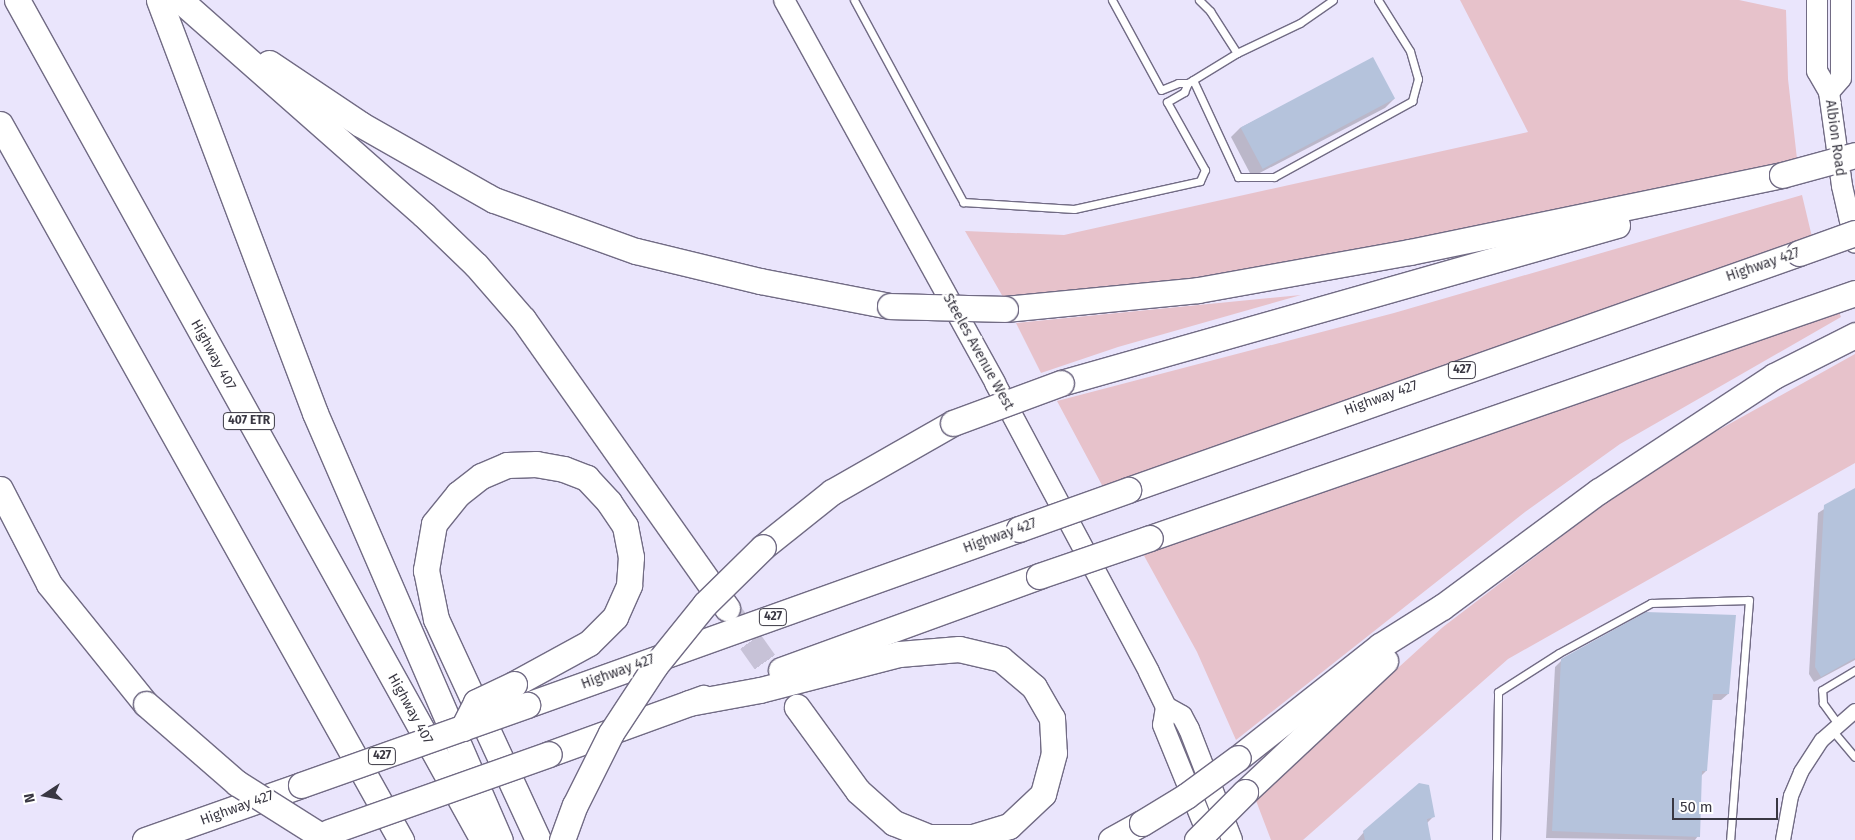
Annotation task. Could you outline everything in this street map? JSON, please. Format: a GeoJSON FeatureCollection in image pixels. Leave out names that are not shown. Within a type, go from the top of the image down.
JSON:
{"type":"FeatureCollection","features":[{"type":"Feature","properties":{"kind":"highway","name":"Highway 407"},"geometry":{"type":"LineString","coordinates":[[17,0],[483,840]]}},
{"type":"Feature","properties":{"kind":"highway"},"geometry":{"type":"LineString","coordinates":[[159,0],[196,103],[315,413],[500,840]]}},
{"type":"Feature","properties":{"kind":"highway"},"geometry":{"type":"LineString","coordinates":[[180,0],[424,215],[482,272],[523,319],[727,608]]}},
{"type":"Feature","properties":{"kind":"highway"},"geometry":{"type":"LineString","coordinates":[[219,35],[288,74],[360,124],[494,200],[636,251],[760,281],[890,306],[1005,309],[1198,290],[1410,252],[1782,176]]}},
{"type":"Feature","properties":{"kind":"highway"},"geometry":{"type":"LineString","coordinates":[[0,124],[401,840]]}},
{"type":"Feature","properties":{"kind":"highway"},"geometry":{"type":"LineString","coordinates":[[0,142],[22,165]]}},
{"type":"Feature","properties":{"kind":"highway"},"geometry":{"type":"LineString","coordinates":[[562,840],[575,805],[611,733],[655,666],[706,604],[763,547],[832,492],[953,423],[1061,383],[1376,295],[1855,155]]}},
{"type":"Feature","properties":{"kind":"highway","name":"Highway 427"},"geometry":{"type":"LineString","coordinates":[[145,840],[462,728],[476,702],[521,695],[1019,530],[1855,233]]}},
{"type":"Feature","properties":{"kind":"highway"},"geometry":{"type":"LineString","coordinates":[[306,840],[328,836],[1039,576],[1855,293]]}},
{"type":"Feature","properties":{"kind":"highway"},"geometry":{"type":"LineString","coordinates":[[1111,840],[1186,796],[1238,758],[1380,646],[1442,607],[1599,491],[1774,376],[1855,335]]}},
{"type":"Feature","properties":{"kind":"highway"},"geometry":{"type":"LineString","coordinates":[[521,695],[589,643],[616,617],[629,585],[631,558],[625,526],[609,502],[587,478],[564,469],[536,464],[507,465],[481,476],[458,494],[434,524],[426,570],[436,619],[538,840]]}},
{"type":"Feature","properties":{"kind":"highway"},"geometry":{"type":"LineString","coordinates":[[0,489],[49,584],[146,704],[237,783],[328,836]]}},
{"type":"Feature","properties":{"kind":"highway"},"geometry":{"type":"LineString","coordinates":[[1197,840],[1245,792],[1442,607]]}},
{"type":"Feature","properties":{"kind":"highway"},"geometry":{"type":"LineString","coordinates":[[689,703],[760,690],[898,654],[959,649],[1002,659],[1034,687],[1052,718],[1054,753],[1043,794],[1009,826],[974,837],[929,837],[894,823],[858,791],[797,706]]}},
{"type":"Feature","properties":{"kind":"main road","name":"Steeles Avenue West"},"geometry":{"type":"LineString","coordinates":[[784,0],[995,383],[1166,707],[1182,716],[1189,729],[1232,840]]}},
{"type":"Feature","properties":{"kind":"main road","name":"Albion Road"},"geometry":{"type":"LineString","coordinates":[[1816,0],[1817,71],[1829,92],[1842,186],[1855,243]]}},
{"type":"Feature","properties":{"kind":"main road","name":"Albion Road"},"geometry":{"type":"LineString","coordinates":[[1829,92],[1841,78],[1841,0]]}},
{"type":"Feature","properties":{"kind":"main road","name":"Steeles Avenue West"},"geometry":{"type":"LineString","coordinates":[[1166,707],[1163,725],[1210,840]]}},
{"type":"Feature","properties":{"kind":"street"},"geometry":{"type":"LineString","coordinates":[[1783,840],[1796,782],[1810,756],[1835,727],[1855,710]]}},
{"type":"Feature","properties":{"kind":"lane"},"geometry":{"type":"LineString","coordinates":[[854,0],[963,202],[1074,209],[1200,181],[1205,170],[1167,102],[1184,92],[1191,81]]}},
{"type":"Feature","properties":{"kind":"lane"},"geometry":{"type":"LineString","coordinates":[[1112,0],[1161,90],[1178,83],[1191,81],[1236,53],[1300,23],[1333,0]]}},
{"type":"Feature","properties":{"kind":"lane"},"geometry":{"type":"LineString","coordinates":[[1199,0],[1210,10],[1236,53]]}},
{"type":"Feature","properties":{"kind":"lane"},"geometry":{"type":"LineString","coordinates":[[1191,81],[1238,177],[1274,177],[1412,100],[1418,79],[1410,51],[1378,0]]}},
{"type":"Feature","properties":{"kind":"lane"},"geometry":{"type":"LineString","coordinates":[[1496,840],[1498,692],[1559,653],[1651,603],[1749,600],[1730,840]]}},
{"type":"Feature","properties":{"kind":"lane"},"geometry":{"type":"LineString","coordinates":[[1855,670],[1822,690],[1823,703],[1835,727],[1855,757]]}},
{"type":"Feature","properties":{"kind":"shaded area"},"geometry":{"type":"Polygon","coordinates":[[[1460,0],[1739,0],[1786,10],[1788,79],[1797,159],[1537,215],[1191,280],[1003,297],[965,231],[1064,235],[1528,132],[1460,0]]]}},
{"type":"Feature","properties":{"kind":"shaded area"},"geometry":{"type":"Polygon","coordinates":[[[1802,195],[1812,237],[1103,487],[1057,401],[1394,313],[1802,195]]]}},
{"type":"Feature","properties":{"kind":"shaded area"},"geometry":{"type":"Polygon","coordinates":[[[1301,295],[1118,347],[1041,373],[1016,323],[1301,295]]]}},
{"type":"Feature","properties":{"kind":"shaded area"},"geometry":{"type":"Polygon","coordinates":[[[1837,306],[1841,317],[1620,444],[1525,512],[1236,740],[1197,652],[1142,552],[1837,306]]]}},
{"type":"Feature","properties":{"kind":"shaded area"},"geometry":{"type":"Polygon","coordinates":[[[1855,354],[1855,463],[1508,659],[1303,840],[1271,840],[1255,798],[1443,627],[1608,501],[1697,442],[1855,354]]]}},
{"type":"Feature","properties":{"kind":"building"},"geometry":{"type":"Polygon","coordinates":[[[1373,57],[1395,98],[1263,169],[1241,127],[1373,57]]]}},
{"type":"Feature","properties":{"kind":"building"},"geometry":{"type":"Polygon","coordinates":[[[1855,488],[1855,658],[1821,677],[1815,667],[1824,505],[1855,488]]]}},
{"type":"Feature","properties":{"kind":"building"},"geometry":{"type":"Polygon","coordinates":[[[1646,612],[1736,615],[1729,694],[1713,694],[1707,771],[1702,771],[1700,837],[1552,831],[1561,659],[1646,612]]]}},
{"type":"Feature","properties":{"kind":"building"},"geometry":{"type":"Polygon","coordinates":[[[1419,783],[1429,785],[1435,817],[1427,819],[1431,840],[1365,840],[1363,831],[1419,783]]]}},
{"type":"Feature","properties":{"kind":"tunnel"},"geometry":{"type":"LineString","coordinates":[[729,611],[797,707]]}}]}
